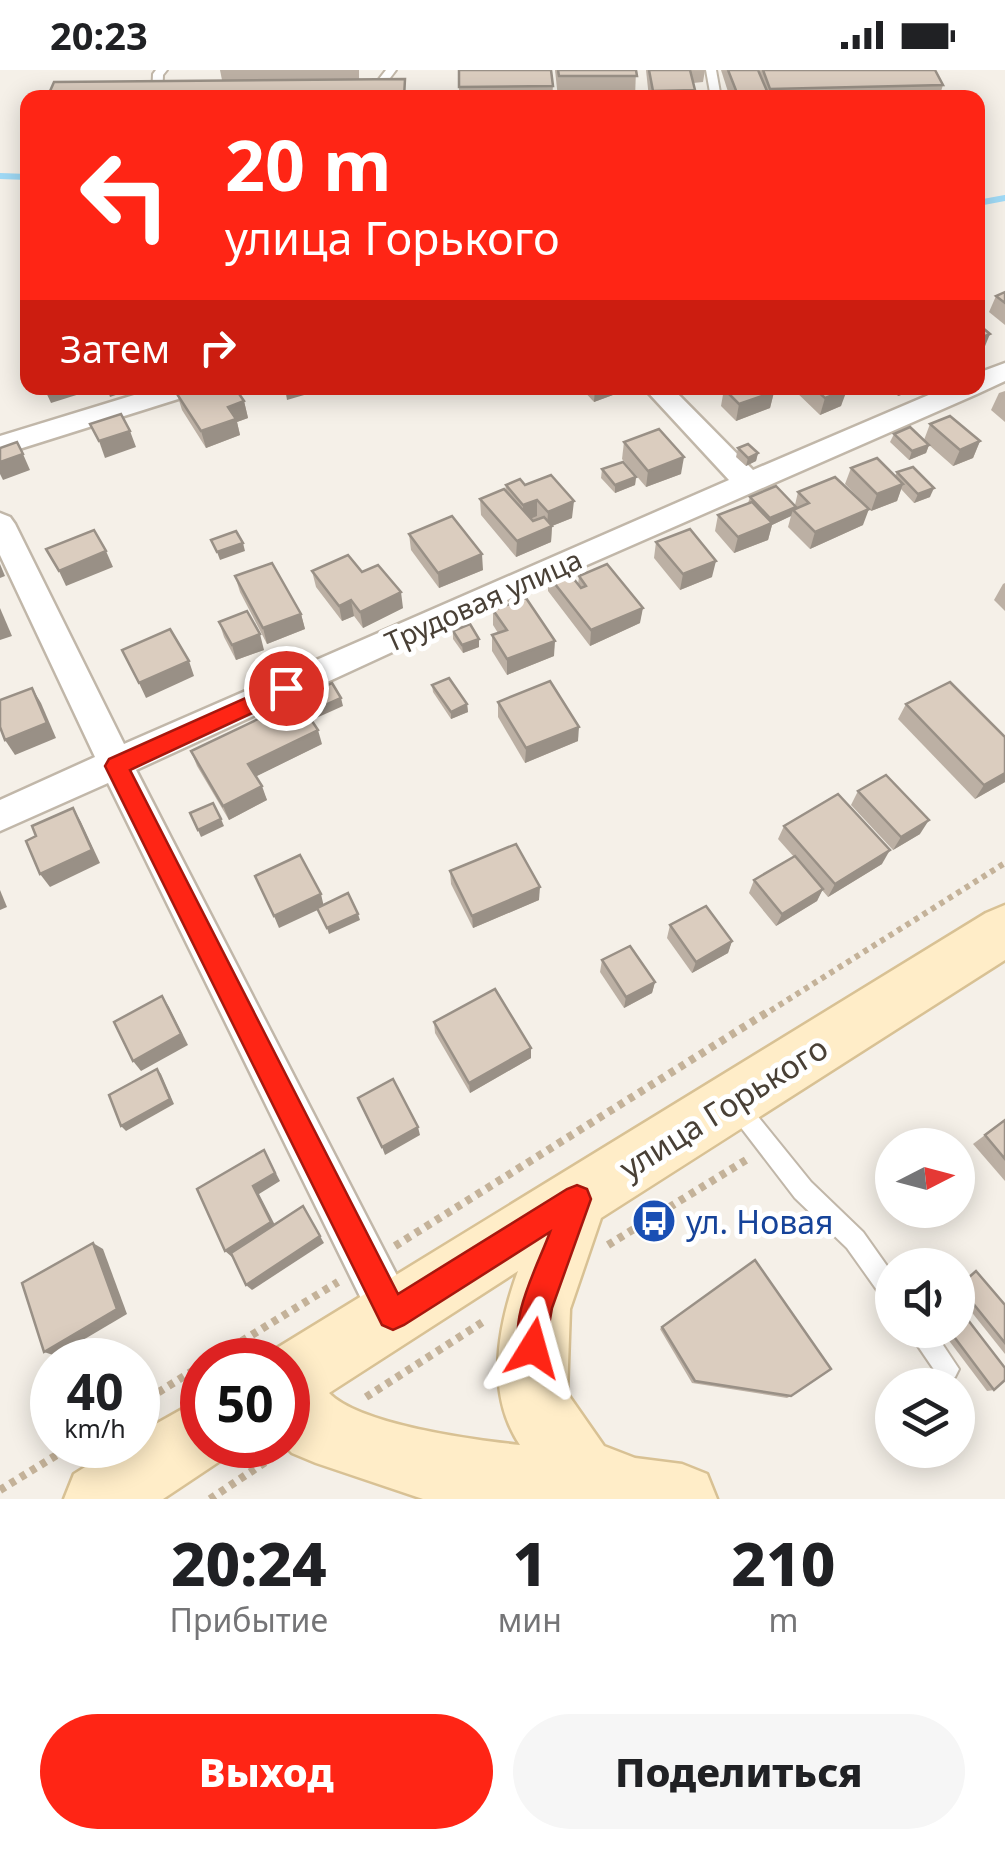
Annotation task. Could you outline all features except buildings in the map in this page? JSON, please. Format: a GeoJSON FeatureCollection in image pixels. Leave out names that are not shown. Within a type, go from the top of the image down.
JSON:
{"type":"FeatureCollection","features":[{"type":"Feature","properties":{"kind":"main road","name":"улица Горького"},"geometry":{"type":"LineString","coordinates":[[310,1385],[381,1289],[577,1199],[1005,930]]}},
{"type":"Feature","properties":{"kind":"main road"},"geometry":{"type":"LineString","coordinates":[[577,1199],[537,1308],[531,1387],[537,1410],[582,1473],[661,1497]]}},
{"type":"Feature","properties":{"kind":"main road"},"geometry":{"type":"LineString","coordinates":[[310,1410],[407,1460],[492,1477],[661,1497]]}},
{"type":"Feature","properties":{"kind":"main road"},"geometry":{"type":"LineString","coordinates":[[99,1499],[180,1448]]}},
{"type":"Feature","properties":{"kind":"street"},"geometry":{"type":"LineString","coordinates":[[0,446],[163,395]]}},
{"type":"Feature","properties":{"kind":"street"},"geometry":{"type":"LineString","coordinates":[[665,395],[750,484]]}},
{"type":"Feature","properties":{"kind":"street","name":"Трудовая улица"},"geometry":{"type":"LineString","coordinates":[[0,816],[455,610],[952,395]]}},
{"type":"Feature","properties":{"kind":"street"},"geometry":{"type":"LineString","coordinates":[[0,524],[117,766],[381,1289]]}},
{"type":"Feature","properties":{"kind":"lane"},"geometry":{"type":"LineString","coordinates":[[733,1101],[803,1190],[856,1240],[875,1267]]}},
{"type":"Feature","properties":{"kind":"path"},"geometry":{"type":"LineString","coordinates":[[264,1338],[381,1289],[1005,863]]}},
{"type":"Feature","properties":{"kind":"path"},"geometry":{"type":"LineString","coordinates":[[0,1490],[36,1468]]}},
{"type":"Feature","properties":{"kind":"path"},"geometry":{"type":"LineString","coordinates":[[210,1499],[238,1468]]}},
{"type":"Feature","properties":{"kind":"waterway"},"geometry":{"type":"LineString","coordinates":[[0,176],[20,177]]}},
{"type":"Feature","properties":{"kind":"waterway"},"geometry":{"type":"LineString","coordinates":[[985,202],[1005,198]]}},
{"type":"Feature","properties":{"kind":"place","name":"ул. Новая"},"geometry":{"type":"Point","coordinates":[654,1221]}},
{"type":"Feature","properties":{"kind":"route"},"geometry":{"type":"LineString","coordinates":[[286,688],[117,766],[393,1315],[577,1199],[537,1308],[533,1348]]}}]}
